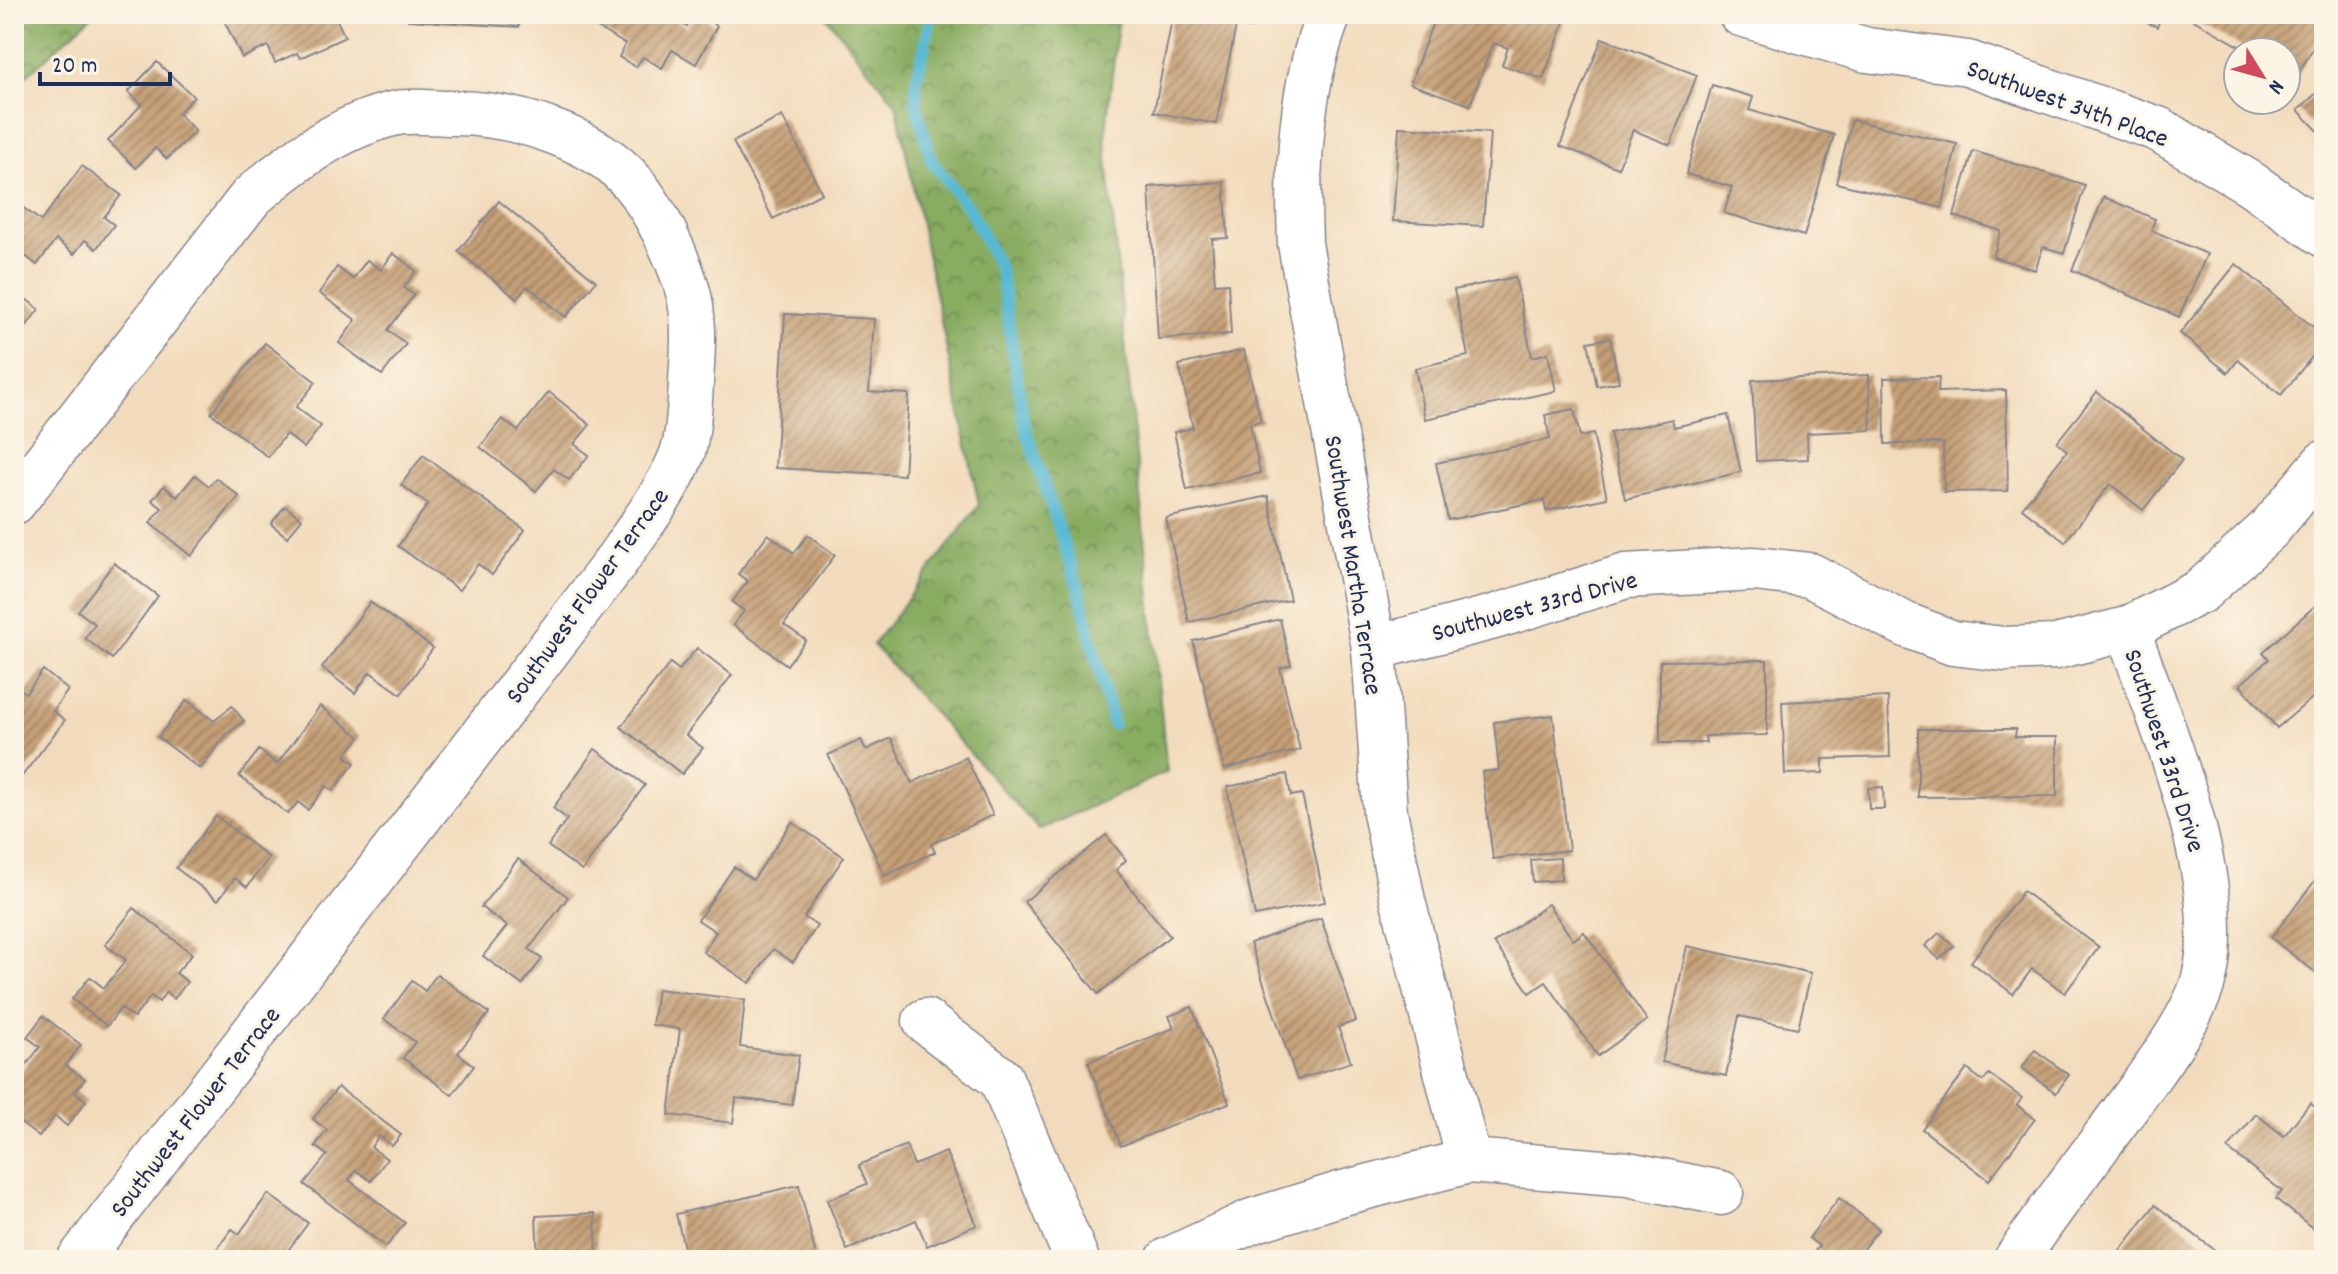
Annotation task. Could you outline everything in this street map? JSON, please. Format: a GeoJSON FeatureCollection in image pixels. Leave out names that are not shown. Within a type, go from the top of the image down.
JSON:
{"type":"FeatureCollection","features":[{"type":"Feature","properties":{"kind":"street","name":"Southwest Martha Terrace"},"geometry":{"type":"LineString","coordinates":[[1329,14],[1311,75],[1301,132],[1298,188],[1300,244],[1374,648],[1385,812],[1403,901],[1469,1161]]}},
{"type":"Feature","properties":{"kind":"street","name":"Southwest 34th Place"},"geometry":{"type":"LineString","coordinates":[[1741,14],[1867,50],[1968,63],[2158,129],[2250,183],[2324,235]]}},
{"type":"Feature","properties":{"kind":"street","name":"Southwest Flower Terrace"},"geometry":{"type":"LineString","coordinates":[[14,502],[251,197],[292,162],[341,133],[398,113],[496,115],[562,134],[599,155],[632,182],[661,227],[687,287],[693,342],[690,402],[684,448],[670,479],[612,567],[79,1260]]}},
{"type":"Feature","properties":{"kind":"street"},"geometry":{"type":"LineString","coordinates":[[2127,629],[2201,591],[2269,529],[2324,463]]}},
{"type":"Feature","properties":{"kind":"street","name":"Southwest 33rd Drive"},"geometry":{"type":"LineString","coordinates":[[1374,648],[1494,617],[1626,576],[1754,569],[1810,575],[1906,625],[1953,643],[2004,649],[2056,647],[2127,629],[2189,809],[2204,871],[2209,946],[2199,994],[2179,1034],[2055,1201],[2016,1260]]}},
{"type":"Feature","properties":{"kind":"street"},"geometry":{"type":"LineString","coordinates":[[925,1021],[1001,1079],[1077,1260]]}},
{"type":"Feature","properties":{"kind":"street"},"geometry":{"type":"LineString","coordinates":[[1168,1260],[1252,1221],[1343,1193],[1469,1161],[1628,1174],[1721,1193]]}},
{"type":"Feature","properties":{"kind":"green space"},"geometry":{"type":"Polygon","coordinates":[[[31,14],[94,14],[14,87],[14,29],[31,14]]]}},
{"type":"Feature","properties":{"kind":"green space"},"geometry":{"type":"Polygon","coordinates":[[[824,14],[1119,14],[1105,137],[1167,772],[1039,830],[873,645],[979,505],[896,104],[824,14]]]}},
{"type":"Feature","properties":{"kind":"building"},"geometry":{"type":"Polygon","coordinates":[[[251,14],[254,22],[270,14],[334,14],[345,37],[300,58],[297,53],[275,63],[268,46],[242,58],[222,16],[251,14]]]}},
{"type":"Feature","properties":{"kind":"building"},"geometry":{"type":"Polygon","coordinates":[[[408,14],[520,14],[519,27],[408,20],[408,14]]]}},
{"type":"Feature","properties":{"kind":"building"},"geometry":{"type":"Polygon","coordinates":[[[601,14],[673,14],[671,18],[687,27],[697,14],[717,26],[696,64],[672,50],[662,68],[643,57],[636,67],[619,57],[625,44],[594,26],[601,14]]]}},
{"type":"Feature","properties":{"kind":"building"},"geometry":{"type":"Polygon","coordinates":[[[1173,14],[1253,14],[1250,28],[1236,26],[1216,124],[1154,112],[1173,14]]]}},
{"type":"Feature","properties":{"kind":"building"},"geometry":{"type":"Polygon","coordinates":[[[1436,14],[1500,14],[1515,21],[1518,14],[1539,14],[1564,23],[1543,79],[1502,65],[1508,48],[1493,43],[1470,105],[1410,84],[1436,14]]]}},
{"type":"Feature","properties":{"kind":"building"},"geometry":{"type":"Polygon","coordinates":[[[2128,14],[2162,14],[2157,27],[2128,14]]]}},
{"type":"Feature","properties":{"kind":"building"},"geometry":{"type":"Polygon","coordinates":[[[2183,14],[2324,14],[2324,28],[2302,68],[2302,36],[2222,36],[2183,14]]]}},
{"type":"Feature","properties":{"kind":"building"},"geometry":{"type":"Polygon","coordinates":[[[1602,38],[1697,75],[1670,145],[1633,130],[1618,168],[1560,146],[1602,38]]]}},
{"type":"Feature","properties":{"kind":"building"},"geometry":{"type":"Polygon","coordinates":[[[157,62],[194,97],[178,113],[195,131],[167,159],[155,148],[136,168],[108,141],[142,104],[128,92],[157,62]]]}},
{"type":"Feature","properties":{"kind":"building"},"geometry":{"type":"Polygon","coordinates":[[[1712,85],[1753,97],[1749,110],[1834,135],[1804,236],[1724,213],[1732,187],[1686,174],[1712,85]]]}},
{"type":"Feature","properties":{"kind":"building"},"geometry":{"type":"Polygon","coordinates":[[[2324,86],[2324,137],[2302,114],[2302,106],[2324,86]]]}},
{"type":"Feature","properties":{"kind":"building"},"geometry":{"type":"Polygon","coordinates":[[[782,116],[822,193],[773,219],[733,142],[782,116]]]}},
{"type":"Feature","properties":{"kind":"building"},"geometry":{"type":"Polygon","coordinates":[[[1852,120],[1957,144],[1942,208],[1836,183],[1852,120]]]}},
{"type":"Feature","properties":{"kind":"building"},"geometry":{"type":"Polygon","coordinates":[[[1399,127],[1490,133],[1483,226],[1393,221],[1399,127]]]}},
{"type":"Feature","properties":{"kind":"building"},"geometry":{"type":"Polygon","coordinates":[[[1973,151],[2085,185],[2064,253],[2043,247],[2035,270],[1993,257],[2001,231],[1954,216],[1973,151]]]}},
{"type":"Feature","properties":{"kind":"building"},"geometry":{"type":"Polygon","coordinates":[[[82,166],[121,195],[104,217],[114,225],[96,249],[85,240],[74,254],[56,240],[37,265],[14,247],[14,218],[22,207],[41,221],[82,166]]]}},
{"type":"Feature","properties":{"kind":"building"},"geometry":{"type":"Polygon","coordinates":[[[1224,182],[1228,238],[1212,239],[1215,284],[1228,283],[1231,334],[1158,339],[1149,187],[1224,182]]]}},
{"type":"Feature","properties":{"kind":"building"},"geometry":{"type":"Polygon","coordinates":[[[2104,197],[2155,219],[2151,230],[2207,254],[2179,317],[2072,270],[2104,197]]]}},
{"type":"Feature","properties":{"kind":"building"},"geometry":{"type":"Polygon","coordinates":[[[499,201],[596,281],[566,317],[527,286],[517,299],[458,251],[499,201]]]}},
{"type":"Feature","properties":{"kind":"building"},"geometry":{"type":"Polygon","coordinates":[[[393,253],[416,271],[404,288],[414,295],[388,330],[406,344],[382,375],[339,343],[356,320],[319,293],[337,267],[353,279],[367,260],[381,270],[393,253]]]}},
{"type":"Feature","properties":{"kind":"building"},"geometry":{"type":"Polygon","coordinates":[[[2236,264],[2324,336],[2324,342],[2281,395],[2238,360],[2228,373],[2180,333],[2236,264]]]}},
{"type":"Feature","properties":{"kind":"building"},"geometry":{"type":"Polygon","coordinates":[[[1515,277],[1532,357],[1548,353],[1556,391],[1425,419],[1415,368],[1468,356],[1454,290],[1515,277]]]}},
{"type":"Feature","properties":{"kind":"building"},"geometry":{"type":"Polygon","coordinates":[[[14,290],[39,309],[14,343],[14,290]]]}},
{"type":"Feature","properties":{"kind":"building"},"geometry":{"type":"Polygon","coordinates":[[[785,314],[874,319],[869,392],[909,394],[904,475],[775,468],[785,314]]]}},
{"type":"Feature","properties":{"kind":"building"},"geometry":{"type":"Polygon","coordinates":[[[1610,338],[1619,382],[1597,386],[1588,342],[1610,338]]]}},
{"type":"Feature","properties":{"kind":"building"},"geometry":{"type":"Polygon","coordinates":[[[265,343],[316,382],[296,407],[321,426],[304,448],[286,434],[268,457],[211,413],[265,343]]]}},
{"type":"Feature","properties":{"kind":"building"},"geometry":{"type":"Polygon","coordinates":[[[1244,350],[1261,421],[1250,424],[1260,473],[1187,490],[1174,432],[1193,428],[1179,365],[1244,350]]]}},
{"type":"Feature","properties":{"kind":"building"},"geometry":{"type":"Polygon","coordinates":[[[1869,375],[1871,430],[1807,433],[1808,459],[1756,461],[1752,380],[1869,375]]]}},
{"type":"Feature","properties":{"kind":"building"},"geometry":{"type":"Polygon","coordinates":[[[1939,377],[1938,392],[2006,390],[2008,491],[1944,492],[1943,443],[1885,444],[1884,378],[1939,377]]]}},
{"type":"Feature","properties":{"kind":"building"},"geometry":{"type":"Polygon","coordinates":[[[549,392],[590,425],[574,444],[589,455],[569,480],[554,469],[536,491],[480,447],[502,419],[518,431],[549,392]]]}},
{"type":"Feature","properties":{"kind":"building"},"geometry":{"type":"Polygon","coordinates":[[[2097,392],[2182,460],[2143,510],[2110,484],[2065,542],[2022,508],[2067,451],[2057,442],[2097,392]]]}},
{"type":"Feature","properties":{"kind":"building"},"geometry":{"type":"Polygon","coordinates":[[[1574,409],[1580,437],[1593,434],[1607,498],[1546,511],[1544,500],[1448,520],[1436,463],[1550,439],[1545,415],[1574,409]]]}},
{"type":"Feature","properties":{"kind":"building"},"geometry":{"type":"Polygon","coordinates":[[[1728,415],[1741,472],[1625,499],[1610,433],[1672,419],[1674,427],[1728,415]]]}},
{"type":"Feature","properties":{"kind":"building"},"geometry":{"type":"Polygon","coordinates":[[[423,455],[525,530],[492,575],[478,564],[459,590],[398,546],[428,504],[401,485],[423,455]]]}},
{"type":"Feature","properties":{"kind":"building"},"geometry":{"type":"Polygon","coordinates":[[[195,475],[209,486],[216,478],[239,496],[191,556],[150,523],[162,508],[152,500],[164,486],[177,497],[195,475]]]}},
{"type":"Feature","properties":{"kind":"building"},"geometry":{"type":"Polygon","coordinates":[[[1268,496],[1290,600],[1189,622],[1166,518],[1268,496]]]}},
{"type":"Feature","properties":{"kind":"building"},"geometry":{"type":"Polygon","coordinates":[[[285,506],[302,519],[287,537],[271,524],[285,506]]]}},
{"type":"Feature","properties":{"kind":"building"},"geometry":{"type":"Polygon","coordinates":[[[768,534],[794,553],[808,535],[835,555],[784,625],[806,640],[787,665],[733,625],[744,611],[732,602],[748,581],[738,574],[768,534]]]}},
{"type":"Feature","properties":{"kind":"building"},"geometry":{"type":"Polygon","coordinates":[[[114,563],[158,596],[112,659],[85,638],[95,624],[78,611],[114,563]]]}},
{"type":"Feature","properties":{"kind":"building"},"geometry":{"type":"Polygon","coordinates":[[[2324,598],[2324,688],[2277,728],[2240,685],[2269,659],[2263,652],[2324,598]]]}},
{"type":"Feature","properties":{"kind":"building"},"geometry":{"type":"Polygon","coordinates":[[[370,602],[433,648],[401,694],[370,672],[355,693],[322,668],[370,602]]]}},
{"type":"Feature","properties":{"kind":"building"},"geometry":{"type":"Polygon","coordinates":[[[1280,619],[1291,665],[1280,668],[1300,750],[1224,769],[1193,641],[1280,619]]]}},
{"type":"Feature","properties":{"kind":"building"},"geometry":{"type":"Polygon","coordinates":[[[697,648],[732,675],[686,735],[703,748],[682,774],[621,727],[670,663],[679,670],[697,648]]]}},
{"type":"Feature","properties":{"kind":"building"},"geometry":{"type":"Polygon","coordinates":[[[1767,660],[1767,735],[1705,736],[1706,743],[1660,743],[1660,661],[1767,660]]]}},
{"type":"Feature","properties":{"kind":"building"},"geometry":{"type":"Polygon","coordinates":[[[43,670],[68,690],[53,711],[65,720],[16,784],[14,688],[16,686],[26,693],[43,670]]]}},
{"type":"Feature","properties":{"kind":"building"},"geometry":{"type":"Polygon","coordinates":[[[1888,697],[1890,757],[1823,759],[1823,773],[1785,774],[1782,702],[1888,697]]]}},
{"type":"Feature","properties":{"kind":"building"},"geometry":{"type":"Polygon","coordinates":[[[187,700],[214,721],[232,706],[244,721],[226,735],[200,769],[158,737],[187,700]]]}},
{"type":"Feature","properties":{"kind":"building"},"geometry":{"type":"Polygon","coordinates":[[[320,706],[360,737],[345,756],[355,763],[333,791],[326,786],[308,810],[298,802],[288,814],[239,776],[259,750],[277,764],[320,706]]]}},
{"type":"Feature","properties":{"kind":"building"},"geometry":{"type":"Polygon","coordinates":[[[1553,715],[1569,850],[1493,859],[1482,772],[1499,770],[1494,722],[1553,715]]]}},
{"type":"Feature","properties":{"kind":"building"},"geometry":{"type":"Polygon","coordinates":[[[1918,729],[2016,729],[2015,737],[2057,737],[2057,796],[1918,797],[1918,729]]]}},
{"type":"Feature","properties":{"kind":"building"},"geometry":{"type":"Polygon","coordinates":[[[891,738],[912,783],[966,757],[993,815],[931,844],[935,852],[885,876],[828,755],[861,740],[866,750],[891,738]]]}},
{"type":"Feature","properties":{"kind":"building"},"geometry":{"type":"Polygon","coordinates":[[[595,749],[645,785],[582,871],[548,846],[567,819],[553,808],[595,749]]]}},
{"type":"Feature","properties":{"kind":"building"},"geometry":{"type":"Polygon","coordinates":[[[1287,774],[1291,796],[1302,794],[1325,902],[1255,916],[1227,787],[1287,774]]]}},
{"type":"Feature","properties":{"kind":"building"},"geometry":{"type":"Polygon","coordinates":[[[1883,787],[1884,809],[1869,809],[1868,788],[1883,787]]]}},
{"type":"Feature","properties":{"kind":"building"},"geometry":{"type":"Polygon","coordinates":[[[216,816],[269,858],[247,887],[235,878],[218,900],[176,868],[216,816]]]}},
{"type":"Feature","properties":{"kind":"building"},"geometry":{"type":"Polygon","coordinates":[[[792,822],[844,857],[804,917],[817,926],[793,962],[773,949],[750,983],[703,952],[716,932],[698,920],[734,867],[753,880],[792,822]]]}},
{"type":"Feature","properties":{"kind":"building"},"geometry":{"type":"Polygon","coordinates":[[[1106,835],[1126,860],[1116,870],[1170,936],[1098,994],[1024,902],[1106,835]]]}},
{"type":"Feature","properties":{"kind":"building"},"geometry":{"type":"Polygon","coordinates":[[[1560,858],[1561,880],[1533,882],[1531,860],[1560,858]]]}},
{"type":"Feature","properties":{"kind":"building"},"geometry":{"type":"Polygon","coordinates":[[[518,859],[568,897],[529,949],[542,959],[522,985],[483,956],[507,926],[481,907],[518,859]]]}},
{"type":"Feature","properties":{"kind":"building"},"geometry":{"type":"Polygon","coordinates":[[[2324,869],[2324,979],[2271,938],[2324,869]]]}},
{"type":"Feature","properties":{"kind":"building"},"geometry":{"type":"Polygon","coordinates":[[[2023,891],[2099,947],[2065,993],[2032,969],[2013,994],[1971,962],[2023,891]]]}},
{"type":"Feature","properties":{"kind":"building"},"geometry":{"type":"Polygon","coordinates":[[[1548,904],[1573,940],[1584,932],[1647,1020],[1598,1056],[1546,982],[1530,993],[1494,943],[1548,904]]]}},
{"type":"Feature","properties":{"kind":"building"},"geometry":{"type":"Polygon","coordinates":[[[134,908],[192,954],[176,973],[187,982],[174,999],[166,992],[159,1002],[151,996],[134,1018],[121,1008],[107,1026],[72,999],[90,977],[104,988],[126,960],[105,945],[134,908]]]}},
{"type":"Feature","properties":{"kind":"building"},"geometry":{"type":"Polygon","coordinates":[[[1321,918],[1356,1021],[1338,1027],[1351,1062],[1297,1080],[1250,943],[1321,918]]]}},
{"type":"Feature","properties":{"kind":"building"},"geometry":{"type":"Polygon","coordinates":[[[1939,933],[1954,946],[1939,959],[1925,946],[1939,933]]]}},
{"type":"Feature","properties":{"kind":"building"},"geometry":{"type":"Polygon","coordinates":[[[1687,946],[1811,973],[1798,1028],[1739,1016],[1726,1076],[1662,1062],[1687,946]]]}},
{"type":"Feature","properties":{"kind":"building"},"geometry":{"type":"Polygon","coordinates":[[[437,974],[489,1013],[458,1053],[474,1066],[452,1095],[403,1058],[415,1042],[384,1019],[412,981],[425,991],[437,974]]]}},
{"type":"Feature","properties":{"kind":"building"},"geometry":{"type":"Polygon","coordinates":[[[657,989],[745,1000],[740,1047],[799,1055],[792,1105],[736,1098],[733,1123],[669,1115],[680,1029],[652,1025],[657,989]]]}},
{"type":"Feature","properties":{"kind":"building"},"geometry":{"type":"Polygon","coordinates":[[[1192,1007],[1229,1103],[1121,1146],[1088,1062],[1174,1028],[1169,1016],[1192,1007]]]}},
{"type":"Feature","properties":{"kind":"building"},"geometry":{"type":"Polygon","coordinates":[[[43,1016],[81,1045],[65,1065],[85,1079],[75,1092],[86,1101],[67,1126],[55,1116],[39,1137],[14,1118],[14,1081],[40,1047],[27,1037],[43,1016]]]}},
{"type":"Feature","properties":{"kind":"building"},"geometry":{"type":"Polygon","coordinates":[[[2035,1050],[2069,1075],[2056,1093],[2022,1068],[2035,1050]]]}},
{"type":"Feature","properties":{"kind":"building"},"geometry":{"type":"Polygon","coordinates":[[[1967,1069],[1983,1081],[1989,1074],[2022,1098],[2017,1105],[2035,1119],[1989,1180],[1922,1129],[1967,1069]]]}},
{"type":"Feature","properties":{"kind":"building"},"geometry":{"type":"Polygon","coordinates":[[[338,1087],[401,1135],[392,1146],[379,1136],[371,1147],[387,1159],[371,1181],[356,1170],[349,1180],[405,1223],[386,1247],[304,1184],[327,1155],[315,1146],[327,1130],[313,1119],[338,1087]]]}},
{"type":"Feature","properties":{"kind":"building"},"geometry":{"type":"Polygon","coordinates":[[[2310,1103],[2324,1114],[2324,1228],[2320,1234],[2276,1199],[2282,1191],[2228,1149],[2256,1114],[2284,1136],[2310,1103]]]}},
{"type":"Feature","properties":{"kind":"building"},"geometry":{"type":"Polygon","coordinates":[[[906,1145],[914,1165],[946,1152],[977,1225],[927,1246],[916,1220],[847,1250],[827,1200],[867,1184],[859,1165],[906,1145]]]}},
{"type":"Feature","properties":{"kind":"building"},"geometry":{"type":"Polygon","coordinates":[[[799,1185],[817,1260],[687,1260],[676,1214],[799,1185]]]}},
{"type":"Feature","properties":{"kind":"building"},"geometry":{"type":"Polygon","coordinates":[[[268,1194],[308,1223],[281,1260],[210,1258],[232,1229],[239,1234],[268,1194]]]}},
{"type":"Feature","properties":{"kind":"building"},"geometry":{"type":"Polygon","coordinates":[[[1839,1198],[1879,1229],[1854,1260],[1808,1260],[1819,1246],[1809,1238],[1839,1198]]]}},
{"type":"Feature","properties":{"kind":"building"},"geometry":{"type":"Polygon","coordinates":[[[2155,1205],[2228,1260],[2113,1260],[2155,1205]]]}},
{"type":"Feature","properties":{"kind":"building"},"geometry":{"type":"Polygon","coordinates":[[[595,1213],[597,1256],[647,1254],[648,1260],[538,1260],[536,1216],[595,1213]]]}},
{"type":"Feature","properties":{"kind":"waterway"},"geometry":{"type":"LineString","coordinates":[[929,14],[929,28],[916,81],[916,104],[932,162],[970,210],[1000,269],[1024,423],[1079,590],[1113,724]]}}]}
